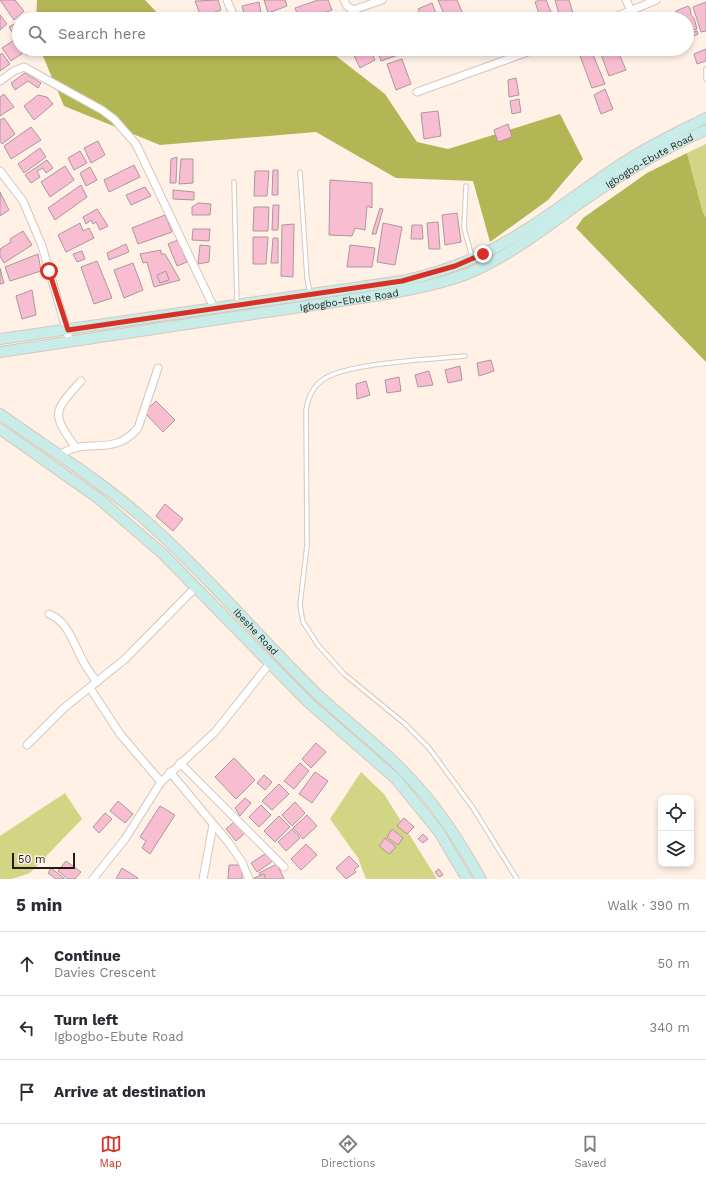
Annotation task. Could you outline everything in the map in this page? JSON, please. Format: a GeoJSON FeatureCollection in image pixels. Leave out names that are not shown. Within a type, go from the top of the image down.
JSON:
{"type":"FeatureCollection","features":[{"type":"Feature","properties":{"kind":"main road","name":"Igbogbo-Ebute Road"},"geometry":{"type":"LineString","coordinates":[[0,340],[237,304],[402,281],[427,275],[472,258],[525,230],[618,165],[664,138],[706,118]]}},
{"type":"Feature","properties":{"kind":"main road","name":"Igbogbo-Ebute Road"},"geometry":{"type":"LineString","coordinates":[[0,352],[381,295],[409,290],[467,274],[524,243],[618,177],[683,140],[706,130]]}},
{"type":"Feature","properties":{"kind":"main road","name":"Ibeshe Road"},"geometry":{"type":"LineString","coordinates":[[0,414],[106,488],[138,514],[317,693],[400,767],[419,787],[441,816],[465,851],[481,879]]}},
{"type":"Feature","properties":{"kind":"main road","name":"Ibeshe Road"},"geometry":{"type":"LineString","coordinates":[[0,429],[98,498],[131,524],[196,587],[308,702],[396,779],[439,832],[467,879]]}},
{"type":"Feature","properties":{"kind":"street"},"geometry":{"type":"LineString","coordinates":[[227,0],[232,12]]}},
{"type":"Feature","properties":{"kind":"street"},"geometry":{"type":"LineString","coordinates":[[344,0],[347,6],[354,10],[382,0]]}},
{"type":"Feature","properties":{"kind":"street"},"geometry":{"type":"LineString","coordinates":[[626,0],[631,10]]}},
{"type":"Feature","properties":{"kind":"street"},"geometry":{"type":"LineString","coordinates":[[627,12],[656,0]]}},
{"type":"Feature","properties":{"kind":"street"},"geometry":{"type":"LineString","coordinates":[[417,92],[517,56]]}},
{"type":"Feature","properties":{"kind":"street"},"geometry":{"type":"LineString","coordinates":[[0,80],[14,71],[24,67],[102,110],[114,119],[136,144],[178,237],[214,308]]}},
{"type":"Feature","properties":{"kind":"street"},"geometry":{"type":"LineString","coordinates":[[0,171],[2,178],[23,201],[42,246],[68,330],[70,342]]}},
{"type":"Feature","properties":{"kind":"street"},"geometry":{"type":"LineString","coordinates":[[59,456],[72,448],[112,445],[124,441],[132,436],[138,428],[158,368]]}},
{"type":"Feature","properties":{"kind":"street"},"geometry":{"type":"LineString","coordinates":[[76,448],[58,420],[58,412],[65,398],[81,381]]}},
{"type":"Feature","properties":{"kind":"street"},"geometry":{"type":"LineString","coordinates":[[27,745],[64,708],[125,658],[196,587]]}},
{"type":"Feature","properties":{"kind":"street"},"geometry":{"type":"LineString","coordinates":[[50,614],[61,621],[68,631],[84,663],[97,682]]}},
{"type":"Feature","properties":{"kind":"street"},"geometry":{"type":"LineString","coordinates":[[93,879],[125,839],[161,782],[170,772],[215,732],[270,663]]}},
{"type":"Feature","properties":{"kind":"street"},"geometry":{"type":"LineString","coordinates":[[90,688],[120,734],[161,782]]}},
{"type":"Feature","properties":{"kind":"street"},"geometry":{"type":"LineString","coordinates":[[180,763],[284,867]]}},
{"type":"Feature","properties":{"kind":"street"},"geometry":{"type":"LineString","coordinates":[[170,772],[191,795],[213,825],[229,843],[242,862],[249,879]]}},
{"type":"Feature","properties":{"kind":"street"},"geometry":{"type":"LineString","coordinates":[[203,879],[213,825]]}},
{"type":"Feature","properties":{"kind":"lane"},"geometry":{"type":"LineString","coordinates":[[706,69],[706,80]]}},
{"type":"Feature","properties":{"kind":"lane"},"geometry":{"type":"LineString","coordinates":[[300,172],[307,278],[310,294]]}},
{"type":"Feature","properties":{"kind":"lane"},"geometry":{"type":"LineString","coordinates":[[234,182],[237,304]]}},
{"type":"Feature","properties":{"kind":"lane"},"geometry":{"type":"LineString","coordinates":[[466,186],[464,228],[472,258]]}},
{"type":"Feature","properties":{"kind":"lane"},"geometry":{"type":"LineString","coordinates":[[465,356],[372,366],[337,373],[324,379],[311,394],[306,410],[306,545],[300,595],[300,612],[311,635],[344,674],[404,723],[429,748],[473,808],[516,879]]}},
{"type":"Feature","properties":{"kind":"green space"},"geometry":{"type":"Polygon","coordinates":[[[706,144],[706,217],[703,213],[687,153],[706,144]]]}},
{"type":"Feature","properties":{"kind":"green space"},"geometry":{"type":"Polygon","coordinates":[[[361,772],[384,794],[437,879],[366,879],[358,858],[330,819],[361,772]]]}},
{"type":"Feature","properties":{"kind":"green space"},"geometry":{"type":"Polygon","coordinates":[[[65,793],[82,819],[30,873],[12,879],[0,879],[0,836],[65,793]]]}},
{"type":"Feature","properties":{"kind":"shaded area"},"geometry":{"type":"Polygon","coordinates":[[[37,0],[145,0],[156,12],[36,12],[37,0]]]}},
{"type":"Feature","properties":{"kind":"shaded area"},"geometry":{"type":"Polygon","coordinates":[[[43,56],[336,56],[385,94],[417,142],[448,149],[560,114],[583,159],[548,200],[490,242],[473,181],[396,178],[316,132],[160,145],[64,106],[43,56]]]}},
{"type":"Feature","properties":{"kind":"shaded area"},"geometry":{"type":"Polygon","coordinates":[[[687,153],[703,213],[706,217],[706,362],[576,228],[583,218],[647,173],[687,153]]]}},
{"type":"Feature","properties":{"kind":"building"},"geometry":{"type":"Polygon","coordinates":[[[0,0],[15,0],[24,11],[12,12],[12,17],[0,0]]]}},
{"type":"Feature","properties":{"kind":"building"},"geometry":{"type":"Polygon","coordinates":[[[218,0],[221,10],[215,12],[199,12],[195,1],[218,0]]]}},
{"type":"Feature","properties":{"kind":"building"},"geometry":{"type":"Polygon","coordinates":[[[264,0],[285,0],[287,6],[268,12],[264,0]]]}},
{"type":"Feature","properties":{"kind":"building"},"geometry":{"type":"Polygon","coordinates":[[[318,0],[328,0],[332,10],[326,12],[296,12],[295,8],[318,0]]]}},
{"type":"Feature","properties":{"kind":"building"},"geometry":{"type":"Polygon","coordinates":[[[438,0],[457,0],[462,12],[443,12],[438,0]]]}},
{"type":"Feature","properties":{"kind":"building"},"geometry":{"type":"Polygon","coordinates":[[[539,0],[546,0],[551,12],[539,12],[535,2],[539,0]]]}},
{"type":"Feature","properties":{"kind":"building"},"geometry":{"type":"Polygon","coordinates":[[[555,0],[569,0],[573,12],[559,12],[555,0]]]}},
{"type":"Feature","properties":{"kind":"building"},"geometry":{"type":"Polygon","coordinates":[[[259,2],[261,12],[244,12],[242,6],[259,2]]]}},
{"type":"Feature","properties":{"kind":"building"},"geometry":{"type":"Polygon","coordinates":[[[706,2],[706,31],[701,32],[693,7],[706,2]]]}},
{"type":"Feature","properties":{"kind":"building"},"geometry":{"type":"Polygon","coordinates":[[[432,3],[435,12],[419,12],[418,9],[432,3]]]}},
{"type":"Feature","properties":{"kind":"building"},"geometry":{"type":"Polygon","coordinates":[[[688,6],[691,12],[676,12],[688,6]]]}},
{"type":"Feature","properties":{"kind":"building"},"geometry":{"type":"Polygon","coordinates":[[[0,15],[7,24],[0,30],[0,15]]]}},
{"type":"Feature","properties":{"kind":"building"},"geometry":{"type":"Polygon","coordinates":[[[694,18],[697,29],[694,30],[694,18]]]}},
{"type":"Feature","properties":{"kind":"building"},"geometry":{"type":"Polygon","coordinates":[[[697,31],[698,34],[694,36],[694,32],[697,31]]]}},
{"type":"Feature","properties":{"kind":"building"},"geometry":{"type":"Polygon","coordinates":[[[12,41],[12,56],[18,56],[11,61],[2,48],[12,41]]]}},
{"type":"Feature","properties":{"kind":"building"},"geometry":{"type":"Polygon","coordinates":[[[706,49],[706,61],[697,64],[694,54],[706,49]]]}},
{"type":"Feature","properties":{"kind":"building"},"geometry":{"type":"Polygon","coordinates":[[[2,53],[10,64],[0,71],[0,55],[2,53]]]}},
{"type":"Feature","properties":{"kind":"building"},"geometry":{"type":"Polygon","coordinates":[[[354,56],[373,56],[375,60],[360,68],[354,56]]]}},
{"type":"Feature","properties":{"kind":"building"},"geometry":{"type":"Polygon","coordinates":[[[379,56],[395,56],[381,61],[379,56]]]}},
{"type":"Feature","properties":{"kind":"building"},"geometry":{"type":"Polygon","coordinates":[[[580,56],[594,56],[605,84],[592,88],[580,56]]]}},
{"type":"Feature","properties":{"kind":"building"},"geometry":{"type":"Polygon","coordinates":[[[602,56],[620,56],[626,70],[609,76],[602,56]]]}},
{"type":"Feature","properties":{"kind":"building"},"geometry":{"type":"Polygon","coordinates":[[[402,59],[411,84],[396,90],[387,64],[402,59]]]}},
{"type":"Feature","properties":{"kind":"building"},"geometry":{"type":"Polygon","coordinates":[[[25,73],[41,83],[38,88],[28,81],[15,90],[11,83],[25,73]]]}},
{"type":"Feature","properties":{"kind":"building"},"geometry":{"type":"Polygon","coordinates":[[[516,78],[519,95],[509,97],[508,80],[516,78]]]}},
{"type":"Feature","properties":{"kind":"building"},"geometry":{"type":"Polygon","coordinates":[[[605,89],[613,109],[601,114],[594,95],[605,89]]]}},
{"type":"Feature","properties":{"kind":"building"},"geometry":{"type":"Polygon","coordinates":[[[4,94],[14,107],[0,116],[0,97],[4,94]]]}},
{"type":"Feature","properties":{"kind":"building"},"geometry":{"type":"Polygon","coordinates":[[[38,95],[47,97],[53,104],[34,120],[24,106],[38,95]]]}},
{"type":"Feature","properties":{"kind":"building"},"geometry":{"type":"Polygon","coordinates":[[[519,99],[521,112],[512,114],[510,101],[519,99]]]}},
{"type":"Feature","properties":{"kind":"building"},"geometry":{"type":"Polygon","coordinates":[[[438,111],[441,136],[424,139],[421,113],[438,111]]]}},
{"type":"Feature","properties":{"kind":"building"},"geometry":{"type":"Polygon","coordinates":[[[4,118],[15,134],[2,144],[0,141],[0,120],[4,118]]]}},
{"type":"Feature","properties":{"kind":"building"},"geometry":{"type":"Polygon","coordinates":[[[508,124],[512,137],[498,142],[494,130],[508,124]]]}},
{"type":"Feature","properties":{"kind":"building"},"geometry":{"type":"Polygon","coordinates":[[[31,127],[41,140],[11,159],[4,146],[31,127]]]}},
{"type":"Feature","properties":{"kind":"building"},"geometry":{"type":"Polygon","coordinates":[[[98,141],[105,155],[91,163],[84,148],[98,141]]]}},
{"type":"Feature","properties":{"kind":"building"},"geometry":{"type":"Polygon","coordinates":[[[40,148],[46,157],[24,173],[18,164],[40,148]]]}},
{"type":"Feature","properties":{"kind":"building"},"geometry":{"type":"Polygon","coordinates":[[[80,151],[87,163],[74,170],[68,158],[80,151]]]}},
{"type":"Feature","properties":{"kind":"building"},"geometry":{"type":"Polygon","coordinates":[[[177,157],[176,183],[170,183],[171,159],[177,157]]]}},
{"type":"Feature","properties":{"kind":"building"},"geometry":{"type":"Polygon","coordinates":[[[181,159],[193,159],[193,183],[179,184],[181,159]]]}},
{"type":"Feature","properties":{"kind":"building"},"geometry":{"type":"Polygon","coordinates":[[[47,160],[53,168],[46,173],[43,168],[37,171],[40,177],[31,183],[25,175],[47,160]]]}},
{"type":"Feature","properties":{"kind":"building"},"geometry":{"type":"Polygon","coordinates":[[[134,165],[140,177],[109,192],[104,180],[134,165]]]}},
{"type":"Feature","properties":{"kind":"building"},"geometry":{"type":"Polygon","coordinates":[[[65,166],[74,180],[50,197],[41,182],[65,166]]]}},
{"type":"Feature","properties":{"kind":"building"},"geometry":{"type":"Polygon","coordinates":[[[90,167],[97,180],[86,186],[80,173],[90,167]]]}},
{"type":"Feature","properties":{"kind":"building"},"geometry":{"type":"Polygon","coordinates":[[[273,170],[278,170],[278,195],[272,195],[273,170]]]}},
{"type":"Feature","properties":{"kind":"building"},"geometry":{"type":"Polygon","coordinates":[[[255,171],[269,171],[267,196],[254,196],[255,171]]]}},
{"type":"Feature","properties":{"kind":"building"},"geometry":{"type":"Polygon","coordinates":[[[330,180],[372,183],[372,208],[367,206],[365,230],[355,228],[352,236],[329,235],[330,180]]]}},
{"type":"Feature","properties":{"kind":"building"},"geometry":{"type":"Polygon","coordinates":[[[81,185],[87,197],[55,220],[48,208],[81,185]]]}},
{"type":"Feature","properties":{"kind":"building"},"geometry":{"type":"Polygon","coordinates":[[[145,187],[151,196],[131,205],[126,195],[145,187]]]}},
{"type":"Feature","properties":{"kind":"building"},"geometry":{"type":"Polygon","coordinates":[[[173,190],[194,192],[194,200],[173,199],[173,190]]]}},
{"type":"Feature","properties":{"kind":"building"},"geometry":{"type":"Polygon","coordinates":[[[0,192],[9,210],[0,216],[0,192]]]}},
{"type":"Feature","properties":{"kind":"building"},"geometry":{"type":"Polygon","coordinates":[[[198,203],[211,204],[210,215],[192,215],[192,207],[198,203]]]}},
{"type":"Feature","properties":{"kind":"building"},"geometry":{"type":"Polygon","coordinates":[[[273,205],[279,205],[278,230],[272,230],[273,205]]]}},
{"type":"Feature","properties":{"kind":"building"},"geometry":{"type":"Polygon","coordinates":[[[254,207],[269,207],[268,231],[253,231],[254,207]]]}},
{"type":"Feature","properties":{"kind":"building"},"geometry":{"type":"Polygon","coordinates":[[[380,208],[383,209],[376,234],[372,234],[380,208]]]}},
{"type":"Feature","properties":{"kind":"building"},"geometry":{"type":"Polygon","coordinates":[[[97,209],[108,226],[100,230],[96,222],[93,224],[91,220],[86,224],[83,217],[97,209]]]}},
{"type":"Feature","properties":{"kind":"building"},"geometry":{"type":"Polygon","coordinates":[[[457,213],[461,242],[445,245],[442,215],[457,213]]]}},
{"type":"Feature","properties":{"kind":"building"},"geometry":{"type":"Polygon","coordinates":[[[165,215],[172,232],[138,244],[132,228],[165,215]]]}},
{"type":"Feature","properties":{"kind":"building"},"geometry":{"type":"Polygon","coordinates":[[[438,222],[440,249],[429,249],[427,223],[438,222]]]}},
{"type":"Feature","properties":{"kind":"building"},"geometry":{"type":"Polygon","coordinates":[[[80,223],[83,231],[89,228],[94,238],[66,252],[58,235],[80,223]]]}},
{"type":"Feature","properties":{"kind":"building"},"geometry":{"type":"Polygon","coordinates":[[[383,223],[402,227],[395,265],[377,262],[383,223]]]}},
{"type":"Feature","properties":{"kind":"building"},"geometry":{"type":"Polygon","coordinates":[[[294,224],[293,277],[281,276],[282,225],[294,224]]]}},
{"type":"Feature","properties":{"kind":"building"},"geometry":{"type":"Polygon","coordinates":[[[412,225],[422,225],[423,239],[411,239],[412,225]]]}},
{"type":"Feature","properties":{"kind":"building"},"geometry":{"type":"Polygon","coordinates":[[[193,229],[210,229],[209,241],[192,240],[193,229]]]}},
{"type":"Feature","properties":{"kind":"building"},"geometry":{"type":"Polygon","coordinates":[[[23,231],[32,245],[4,263],[0,256],[0,249],[11,242],[10,239],[23,231]]]}},
{"type":"Feature","properties":{"kind":"building"},"geometry":{"type":"Polygon","coordinates":[[[253,237],[268,237],[266,264],[253,264],[253,237]]]}},
{"type":"Feature","properties":{"kind":"building"},"geometry":{"type":"Polygon","coordinates":[[[273,238],[278,238],[278,263],[271,263],[273,238]]]}},
{"type":"Feature","properties":{"kind":"building"},"geometry":{"type":"Polygon","coordinates":[[[178,240],[187,262],[177,266],[168,244],[178,240]]]}},
{"type":"Feature","properties":{"kind":"building"},"geometry":{"type":"Polygon","coordinates":[[[126,244],[129,252],[109,260],[107,253],[126,244]]]}},
{"type":"Feature","properties":{"kind":"building"},"geometry":{"type":"Polygon","coordinates":[[[200,245],[210,246],[209,262],[198,264],[200,245]]]}},
{"type":"Feature","properties":{"kind":"building"},"geometry":{"type":"Polygon","coordinates":[[[350,245],[375,248],[372,267],[347,267],[350,245]]]}},
{"type":"Feature","properties":{"kind":"building"},"geometry":{"type":"Polygon","coordinates":[[[161,250],[161,254],[165,254],[180,280],[154,287],[147,262],[143,263],[140,254],[161,250]]]}},
{"type":"Feature","properties":{"kind":"building"},"geometry":{"type":"Polygon","coordinates":[[[82,251],[85,259],[77,262],[73,254],[82,251]]]}},
{"type":"Feature","properties":{"kind":"building"},"geometry":{"type":"Polygon","coordinates":[[[38,254],[41,271],[10,281],[5,267],[38,254]]]}},
{"type":"Feature","properties":{"kind":"building"},"geometry":{"type":"Polygon","coordinates":[[[97,261],[112,298],[94,304],[81,267],[97,261]]]}},
{"type":"Feature","properties":{"kind":"building"},"geometry":{"type":"Polygon","coordinates":[[[133,263],[143,290],[124,298],[114,270],[133,263]]]}},
{"type":"Feature","properties":{"kind":"building"},"geometry":{"type":"Polygon","coordinates":[[[0,268],[4,283],[0,284],[0,268]]]}},
{"type":"Feature","properties":{"kind":"building"},"geometry":{"type":"Polygon","coordinates":[[[166,271],[169,280],[160,283],[157,275],[166,271]]]}},
{"type":"Feature","properties":{"kind":"building"},"geometry":{"type":"Polygon","coordinates":[[[32,290],[36,315],[22,319],[16,296],[32,290]]]}},
{"type":"Feature","properties":{"kind":"building"},"geometry":{"type":"Polygon","coordinates":[[[491,360],[494,371],[479,376],[477,363],[491,360]]]}},
{"type":"Feature","properties":{"kind":"building"},"geometry":{"type":"Polygon","coordinates":[[[460,366],[462,380],[448,383],[445,370],[460,366]]]}},
{"type":"Feature","properties":{"kind":"building"},"geometry":{"type":"Polygon","coordinates":[[[429,371],[433,385],[418,387],[415,375],[429,371]]]}},
{"type":"Feature","properties":{"kind":"building"},"geometry":{"type":"Polygon","coordinates":[[[399,377],[401,391],[387,393],[385,380],[399,377]]]}},
{"type":"Feature","properties":{"kind":"building"},"geometry":{"type":"Polygon","coordinates":[[[366,381],[370,395],[357,399],[356,384],[366,381]]]}},
{"type":"Feature","properties":{"kind":"building"},"geometry":{"type":"Polygon","coordinates":[[[156,401],[175,420],[163,432],[144,412],[156,401]]]}},
{"type":"Feature","properties":{"kind":"building"},"geometry":{"type":"Polygon","coordinates":[[[165,504],[183,519],[173,531],[156,516],[165,504]]]}},
{"type":"Feature","properties":{"kind":"building"},"geometry":{"type":"Polygon","coordinates":[[[316,743],[326,752],[311,768],[302,759],[316,743]]]}},
{"type":"Feature","properties":{"kind":"building"},"geometry":{"type":"Polygon","coordinates":[[[234,758],[255,780],[236,799],[215,777],[234,758]]]}},
{"type":"Feature","properties":{"kind":"building"},"geometry":{"type":"Polygon","coordinates":[[[300,763],[309,771],[294,789],[284,781],[300,763]]]}},
{"type":"Feature","properties":{"kind":"building"},"geometry":{"type":"Polygon","coordinates":[[[315,772],[328,781],[312,803],[299,794],[315,772]]]}},
{"type":"Feature","properties":{"kind":"building"},"geometry":{"type":"Polygon","coordinates":[[[264,775],[272,782],[265,790],[257,783],[264,775]]]}},
{"type":"Feature","properties":{"kind":"building"},"geometry":{"type":"Polygon","coordinates":[[[279,784],[289,794],[272,810],[262,801],[279,784]]]}},
{"type":"Feature","properties":{"kind":"building"},"geometry":{"type":"Polygon","coordinates":[[[245,798],[251,803],[240,816],[235,808],[245,798]]]}},
{"type":"Feature","properties":{"kind":"building"},"geometry":{"type":"Polygon","coordinates":[[[118,801],[133,814],[125,823],[110,811],[118,801]]]}},
{"type":"Feature","properties":{"kind":"building"},"geometry":{"type":"Polygon","coordinates":[[[295,802],[305,813],[292,826],[282,815],[295,802]]]}},
{"type":"Feature","properties":{"kind":"building"},"geometry":{"type":"Polygon","coordinates":[[[261,805],[271,815],[259,827],[249,817],[261,805]]]}},
{"type":"Feature","properties":{"kind":"building"},"geometry":{"type":"Polygon","coordinates":[[[160,806],[175,815],[150,854],[142,848],[146,841],[140,837],[160,806]]]}},
{"type":"Feature","properties":{"kind":"building"},"geometry":{"type":"Polygon","coordinates":[[[105,813],[112,819],[99,833],[93,827],[105,813]]]}},
{"type":"Feature","properties":{"kind":"building"},"geometry":{"type":"Polygon","coordinates":[[[307,815],[317,826],[303,839],[293,828],[307,815]]]}},
{"type":"Feature","properties":{"kind":"building"},"geometry":{"type":"Polygon","coordinates":[[[279,816],[290,827],[275,842],[264,831],[279,816]]]}},
{"type":"Feature","properties":{"kind":"building"},"geometry":{"type":"Polygon","coordinates":[[[404,818],[414,827],[407,834],[397,826],[404,818]]]}},
{"type":"Feature","properties":{"kind":"building"},"geometry":{"type":"Polygon","coordinates":[[[235,821],[245,833],[236,841],[226,829],[235,821]]]}},
{"type":"Feature","properties":{"kind":"building"},"geometry":{"type":"Polygon","coordinates":[[[292,829],[300,838],[286,851],[278,842],[292,829]]]}},
{"type":"Feature","properties":{"kind":"building"},"geometry":{"type":"Polygon","coordinates":[[[392,829],[403,838],[398,845],[387,837],[392,829]]]}},
{"type":"Feature","properties":{"kind":"building"},"geometry":{"type":"Polygon","coordinates":[[[423,834],[428,839],[423,843],[418,839],[423,834]]]}},
{"type":"Feature","properties":{"kind":"building"},"geometry":{"type":"Polygon","coordinates":[[[385,838],[396,847],[389,854],[379,846],[385,838]]]}},
{"type":"Feature","properties":{"kind":"building"},"geometry":{"type":"Polygon","coordinates":[[[306,844],[317,855],[301,870],[291,859],[306,844]]]}},
{"type":"Feature","properties":{"kind":"building"},"geometry":{"type":"Polygon","coordinates":[[[268,852],[273,861],[257,872],[251,863],[268,852]]]}},
{"type":"Feature","properties":{"kind":"building"},"geometry":{"type":"Polygon","coordinates":[[[349,856],[359,866],[354,870],[356,872],[346,879],[336,868],[349,856]]]}},
{"type":"Feature","properties":{"kind":"building"},"geometry":{"type":"Polygon","coordinates":[[[66,861],[81,872],[75,879],[68,879],[58,871],[66,861]]]}},
{"type":"Feature","properties":{"kind":"building"},"geometry":{"type":"Polygon","coordinates":[[[277,864],[284,879],[262,879],[259,873],[277,864]]]}},
{"type":"Feature","properties":{"kind":"building"},"geometry":{"type":"Polygon","coordinates":[[[229,865],[242,865],[242,879],[228,879],[229,865]]]}},
{"type":"Feature","properties":{"kind":"building"},"geometry":{"type":"Polygon","coordinates":[[[51,868],[65,879],[56,879],[48,873],[51,868]]]}},
{"type":"Feature","properties":{"kind":"building"},"geometry":{"type":"Polygon","coordinates":[[[122,868],[138,878],[138,879],[116,879],[122,868]]]}},
{"type":"Feature","properties":{"kind":"building"},"geometry":{"type":"Polygon","coordinates":[[[439,869],[443,875],[439,877],[435,872],[439,869]]]}},
{"type":"Feature","properties":{"kind":"building"},"geometry":{"type":"Polygon","coordinates":[[[264,874],[266,879],[254,879],[254,878],[264,874]]]}},
{"type":"Feature","properties":{"kind":"route"},"geometry":{"type":"LineString","coordinates":[[49,271],[68,330],[402,281],[455,266],[483,254]]}}]}
